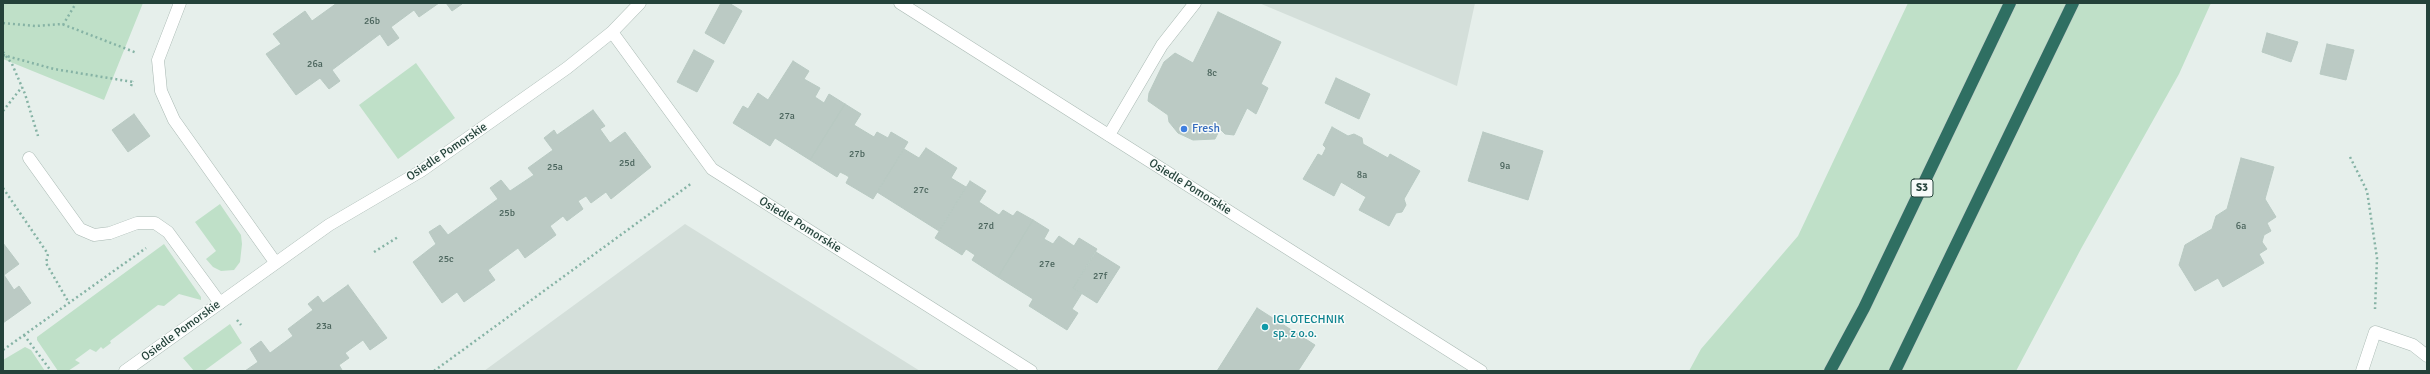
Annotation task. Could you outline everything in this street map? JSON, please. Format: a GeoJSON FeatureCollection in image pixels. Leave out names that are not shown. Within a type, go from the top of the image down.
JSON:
{"type":"FeatureCollection","features":[{"type":"Feature","properties":{"kind":"highway","name":"S3"},"geometry":{"type":"LineString","coordinates":[[1830,371],[1864,308],[2010,3]]}},
{"type":"Feature","properties":{"kind":"highway"},"geometry":{"type":"LineString","coordinates":[[1895,371],[2073,3]]}},
{"type":"Feature","properties":{"kind":"street"},"geometry":{"type":"LineString","coordinates":[[180,3],[158,60],[161,91],[174,120],[275,262]]}},
{"type":"Feature","properties":{"kind":"street","name":"Osiedle Pomorskie"},"geometry":{"type":"LineString","coordinates":[[125,371],[275,262],[329,225],[421,171],[568,68],[612,32],[640,3]]}},
{"type":"Feature","properties":{"kind":"street","name":"Osiedle Pomorskie"},"geometry":{"type":"LineString","coordinates":[[900,3],[1481,371]]}},
{"type":"Feature","properties":{"kind":"street"},"geometry":{"type":"LineString","coordinates":[[1109,135],[1162,45],[1195,3]]}},
{"type":"Feature","properties":{"kind":"street","name":"Osiedle Pomorskie"},"geometry":{"type":"LineString","coordinates":[[612,32],[712,169],[1031,371]]}},
{"type":"Feature","properties":{"kind":"street"},"geometry":{"type":"LineString","coordinates":[[29,158],[80,229],[94,235],[110,233],[136,223],[155,224],[168,232],[220,303]]}},
{"type":"Feature","properties":{"kind":"street"},"geometry":{"type":"LineString","coordinates":[[2362,371],[2374,332],[2412,345],[2427,356]]}},
{"type":"Feature","properties":{"kind":"path"},"geometry":{"type":"LineString","coordinates":[[63,25],[76,3]]}},
{"type":"Feature","properties":{"kind":"path"},"geometry":{"type":"LineString","coordinates":[[3,23],[35,26],[63,25],[143,55]]}},
{"type":"Feature","properties":{"kind":"path"},"geometry":{"type":"LineString","coordinates":[[4,54],[54,69],[133,82]]}},
{"type":"Feature","properties":{"kind":"path"},"geometry":{"type":"LineString","coordinates":[[4,54],[22,87],[38,135],[29,158]]}},
{"type":"Feature","properties":{"kind":"path"},"geometry":{"type":"LineString","coordinates":[[3,111],[22,87]]}},
{"type":"Feature","properties":{"kind":"path"},"geometry":{"type":"LineString","coordinates":[[2350,157],[2367,191],[2375,243],[2377,258],[2374,332]]}},
{"type":"Feature","properties":{"kind":"path"},"geometry":{"type":"LineString","coordinates":[[434,371],[712,169]]}},
{"type":"Feature","properties":{"kind":"path"},"geometry":{"type":"LineString","coordinates":[[3,188],[48,254],[46,263],[69,303]]}},
{"type":"Feature","properties":{"kind":"path"},"geometry":{"type":"LineString","coordinates":[[374,252],[398,237]]}},
{"type":"Feature","properties":{"kind":"path"},"geometry":{"type":"LineString","coordinates":[[3,350],[151,244]]}},
{"type":"Feature","properties":{"kind":"path"},"geometry":{"type":"LineString","coordinates":[[237,320],[241,325]]}},
{"type":"Feature","properties":{"kind":"path"},"geometry":{"type":"LineString","coordinates":[[24,335],[51,371]]}},
{"type":"Feature","properties":{"kind":"shaded area"},"geometry":{"type":"Polygon","coordinates":[[[1259,3],[1475,3],[1457,86],[1259,3]]]}},
{"type":"Feature","properties":{"kind":"shaded area"},"geometry":{"type":"Polygon","coordinates":[[[685,224],[920,371],[484,371],[685,224]]]}},
{"type":"Feature","properties":{"kind":"green space"},"geometry":{"type":"Polygon","coordinates":[[[3,3],[143,3],[104,100],[3,59],[3,3]]]}},
{"type":"Feature","properties":{"kind":"green space"},"geometry":{"type":"Polygon","coordinates":[[[1908,3],[2211,3],[2179,74],[2082,247],[2016,371],[1689,371],[1701,349],[1798,236],[1908,3]]]}},
{"type":"Feature","properties":{"kind":"green space"},"geometry":{"type":"Polygon","coordinates":[[[416,63],[455,118],[398,159],[359,105],[416,63]]]}},
{"type":"Feature","properties":{"kind":"green space"},"geometry":{"type":"Polygon","coordinates":[[[220,204],[241,235],[242,244],[240,262],[234,270],[221,271],[213,267],[206,259],[216,251],[195,222],[220,204]]]}},
{"type":"Feature","properties":{"kind":"green space"},"geometry":{"type":"Polygon","coordinates":[[[164,244],[201,297],[201,300],[179,294],[164,306],[158,305],[110,341],[111,343],[103,349],[101,347],[96,352],[90,349],[75,360],[80,363],[68,371],[58,371],[37,340],[37,337],[164,244]]]}},
{"type":"Feature","properties":{"kind":"green space"},"geometry":{"type":"Polygon","coordinates":[[[230,324],[242,343],[204,371],[194,371],[183,358],[230,324]]]}},
{"type":"Feature","properties":{"kind":"green space"},"geometry":{"type":"Polygon","coordinates":[[[25,347],[31,350],[45,371],[3,371],[3,360],[25,347]]]}},
{"type":"Feature","properties":{"kind":"building"},"geometry":{"type":"Polygon","coordinates":[[[337,3],[439,3],[419,17],[414,10],[391,27],[399,38],[388,46],[380,34],[332,70],[340,81],[329,89],[320,78],[296,95],[266,54],[281,44],[273,34],[305,11],[312,21],[337,3]]]}},
{"type":"Feature","properties":{"kind":"building"},"geometry":{"type":"Polygon","coordinates":[[[446,3],[461,3],[462,4],[452,11],[446,3]]]}},
{"type":"Feature","properties":{"kind":"building"},"geometry":{"type":"Polygon","coordinates":[[[721,3],[729,3],[742,11],[724,44],[705,33],[721,3]]]}},
{"type":"Feature","properties":{"kind":"building"},"geometry":{"type":"Polygon","coordinates":[[[1218,12],[1281,42],[1261,84],[1268,88],[1256,114],[1247,108],[1234,135],[1225,134],[1220,129],[1215,139],[1193,140],[1178,133],[1169,122],[1168,115],[1148,101],[1149,93],[1164,62],[1175,53],[1193,63],[1218,12]]]}},
{"type":"Feature","properties":{"kind":"building"},"geometry":{"type":"Polygon","coordinates":[[[2267,33],[2298,42],[2291,62],[2262,52],[2267,33]]]}},
{"type":"Feature","properties":{"kind":"building"},"geometry":{"type":"Polygon","coordinates":[[[2327,44],[2354,50],[2346,80],[2320,74],[2327,44]]]}},
{"type":"Feature","properties":{"kind":"building"},"geometry":{"type":"Polygon","coordinates":[[[694,50],[714,61],[697,92],[677,82],[694,50]]]}},
{"type":"Feature","properties":{"kind":"building"},"geometry":{"type":"Polygon","coordinates":[[[793,61],[809,71],[804,79],[820,88],[815,97],[824,103],[829,94],[845,104],[810,160],[775,138],[770,146],[733,123],[743,106],[748,109],[758,93],[768,100],[793,61]]]}},
{"type":"Feature","properties":{"kind":"building"},"geometry":{"type":"Polygon","coordinates":[[[1336,78],[1370,94],[1359,119],[1325,103],[1336,78]]]}},
{"type":"Feature","properties":{"kind":"building"},"geometry":{"type":"Polygon","coordinates":[[[845,104],[861,114],[854,125],[874,137],[877,132],[888,138],[891,132],[908,142],[873,199],[846,183],[849,177],[846,175],[840,172],[837,177],[810,160],[845,104]]]}},
{"type":"Feature","properties":{"kind":"building"},"geometry":{"type":"Polygon","coordinates":[[[593,110],[605,126],[600,129],[610,143],[625,132],[651,167],[611,199],[606,192],[591,203],[586,196],[578,201],[583,209],[567,221],[563,216],[550,226],[556,235],[525,258],[518,248],[488,270],[495,280],[464,302],[457,292],[442,303],[413,262],[436,244],[429,232],[440,225],[448,235],[498,199],[490,188],[501,180],[510,191],[534,175],[528,168],[553,150],[544,138],[554,130],[557,135],[593,110]]]}},
{"type":"Feature","properties":{"kind":"building"},"geometry":{"type":"Polygon","coordinates":[[[134,114],[150,136],[128,152],[112,130],[134,114]]]}},
{"type":"Feature","properties":{"kind":"building"},"geometry":{"type":"Polygon","coordinates":[[[1332,127],[1348,136],[1354,134],[1362,138],[1363,144],[1388,158],[1390,154],[1420,171],[1404,199],[1406,205],[1402,212],[1396,213],[1389,226],[1359,210],[1366,197],[1341,182],[1334,196],[1303,179],[1318,154],[1322,156],[1326,148],[1323,145],[1332,127]]]}},
{"type":"Feature","properties":{"kind":"building"},"geometry":{"type":"Polygon","coordinates":[[[1483,132],[1543,151],[1528,200],[1468,181],[1483,132]]]}},
{"type":"Feature","properties":{"kind":"building"},"geometry":{"type":"Polygon","coordinates":[[[926,148],[957,168],[951,178],[966,187],[939,231],[877,192],[904,149],[919,158],[926,148]]]}},
{"type":"Feature","properties":{"kind":"building"},"geometry":{"type":"Polygon","coordinates":[[[2241,158],[2274,167],[2265,199],[2276,217],[2267,223],[2271,231],[2264,235],[2262,242],[2267,249],[2259,254],[2264,263],[2223,287],[2218,278],[2195,291],[2179,265],[2185,245],[2212,229],[2216,216],[2227,209],[2241,158]]]}},
{"type":"Feature","properties":{"kind":"building"},"geometry":{"type":"Polygon","coordinates":[[[970,181],[986,191],[979,202],[999,215],[1003,210],[1013,216],[1017,211],[1033,220],[998,277],[972,260],[975,255],[966,249],[962,255],[935,238],[970,181]]]}},
{"type":"Feature","properties":{"kind":"building"},"geometry":{"type":"Polygon","coordinates":[[[1033,220],[1049,230],[1044,239],[1053,244],[1059,236],[1074,246],[1079,238],[1097,249],[1073,288],[1082,293],[1072,309],[1078,313],[1067,330],[1029,306],[1033,299],[998,277],[1033,220]]]}},
{"type":"Feature","properties":{"kind":"building"},"geometry":{"type":"Polygon","coordinates":[[[3,243],[19,264],[4,275],[14,290],[19,286],[31,303],[3,323],[3,243]]]}},
{"type":"Feature","properties":{"kind":"building"},"geometry":{"type":"Polygon","coordinates":[[[1096,252],[1120,267],[1097,303],[1073,288],[1096,252]]]}},
{"type":"Feature","properties":{"kind":"building"},"geometry":{"type":"Polygon","coordinates":[[[348,285],[387,338],[370,350],[363,340],[345,353],[349,358],[339,365],[342,370],[341,371],[245,371],[258,362],[250,349],[261,341],[270,353],[293,336],[288,329],[313,310],[308,304],[318,296],[323,303],[348,285]]]}},
{"type":"Feature","properties":{"kind":"building","name":"IGLOTECHNIK sp. z o.o."},"geometry":{"type":"Polygon","coordinates":[[[1257,308],[1315,345],[1298,371],[1217,371],[1257,308]]]}},
{"type":"Feature","properties":{"kind":"place","name":"Fresh"},"geometry":{"type":"Point","coordinates":[1184,129]}},
{"type":"Feature","properties":{"kind":"place","name":"IGLOTECHNIK sp. z o.o."},"geometry":{"type":"Point","coordinates":[1265,327]}}]}
